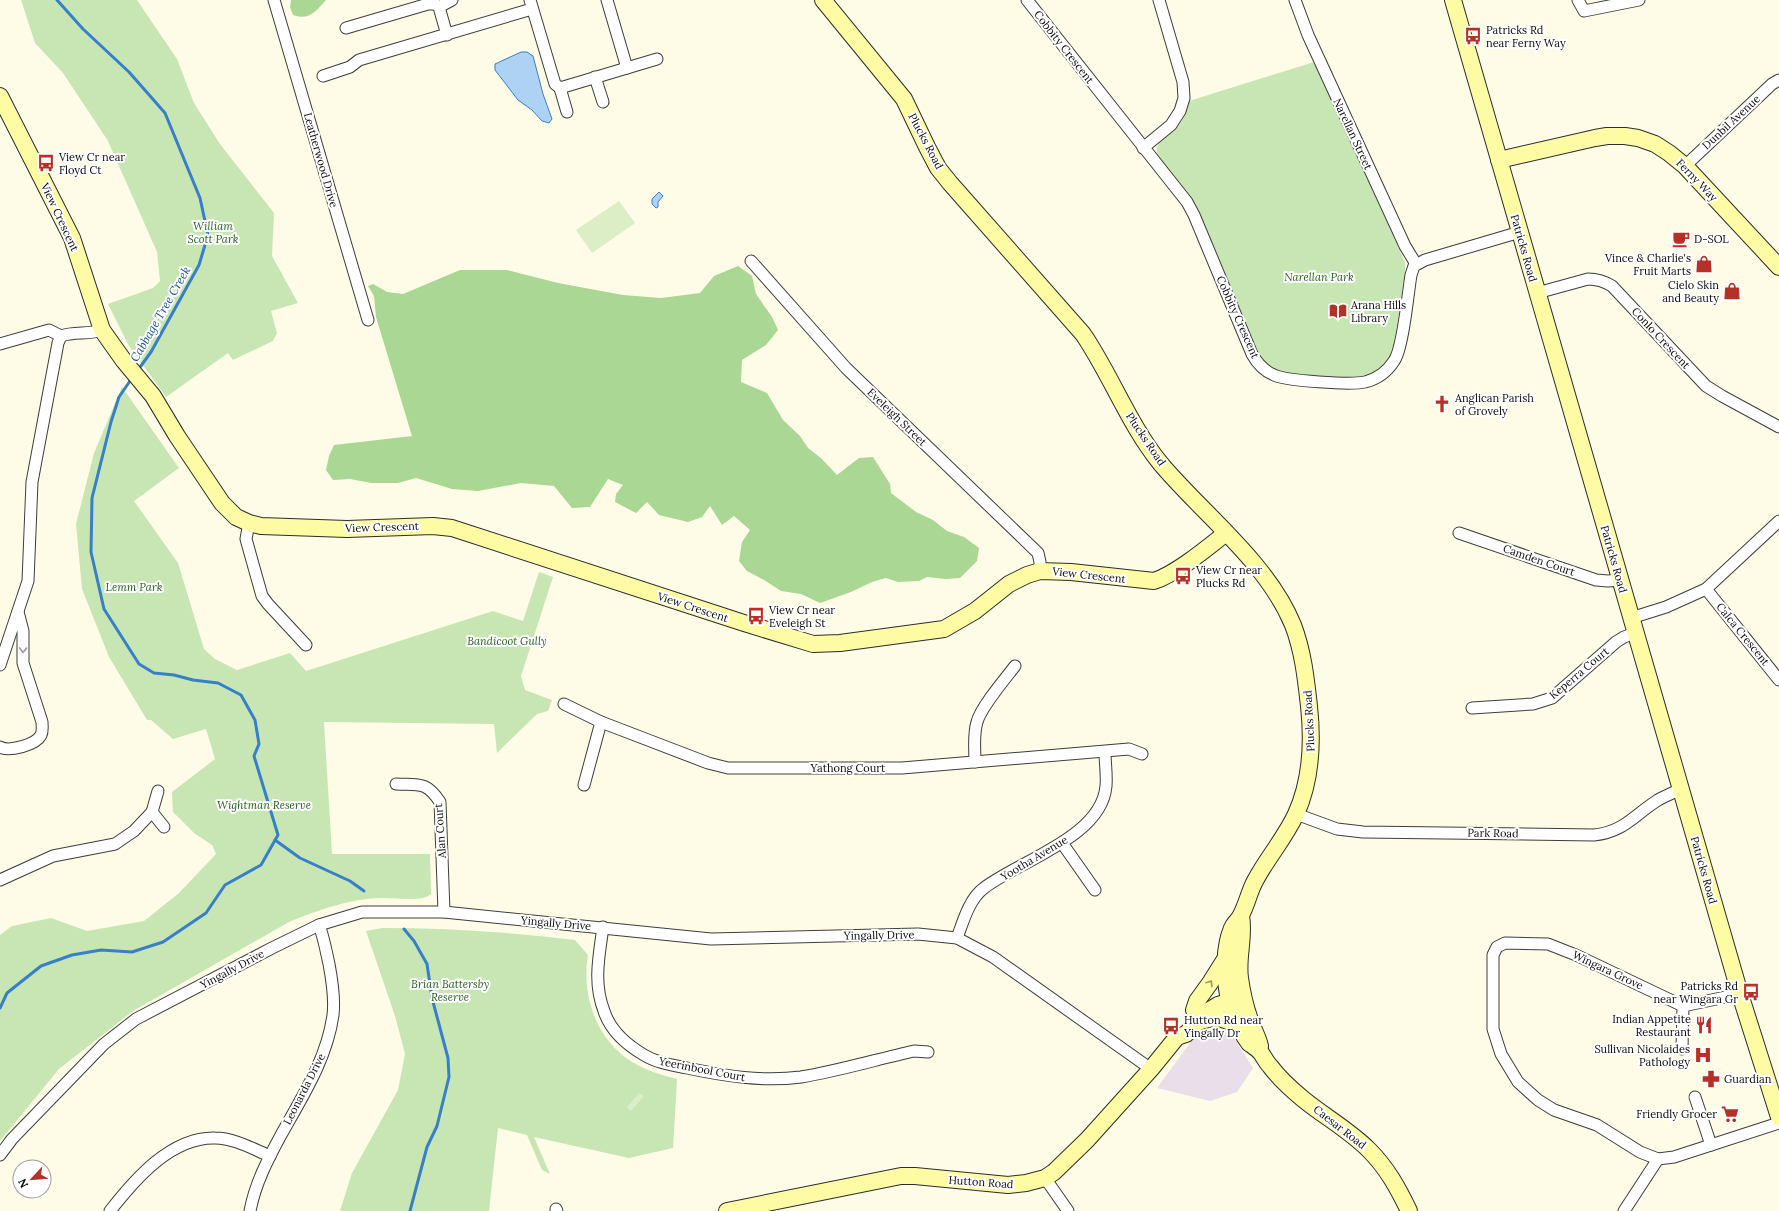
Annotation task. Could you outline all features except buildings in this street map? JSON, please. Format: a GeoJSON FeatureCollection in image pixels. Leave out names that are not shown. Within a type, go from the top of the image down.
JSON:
{"type":"FeatureCollection","features":[{"type":"Feature","properties":{"kind":"street","name":"Leatherwood Drive"},"geometry":{"type":"LineString","coordinates":[[274,0],[368,320]]}},
{"type":"Feature","properties":{"kind":"street"},"geometry":{"type":"LineString","coordinates":[[439,7],[452,0]]}},
{"type":"Feature","properties":{"kind":"street"},"geometry":{"type":"LineString","coordinates":[[607,0],[627,68]]}},
{"type":"Feature","properties":{"kind":"street","name":"Plucks Road"},"geometry":{"type":"LineString","coordinates":[[823,0],[904,99],[938,168],[1083,334],[1095,351],[1139,432],[1160,462],[1226,533],[1275,590],[1294,627],[1302,655],[1310,710],[1311,750],[1307,779],[1296,814],[1255,881],[1240,916],[1232,926],[1226,956],[1236,995]]}},
{"type":"Feature","properties":{"kind":"street","name":"Cobbity Crescent"},"geometry":{"type":"LineString","coordinates":[[1027,0],[1191,209],[1252,354],[1263,368],[1274,375],[1295,380],[1351,384],[1369,381],[1385,372],[1398,354],[1411,275],[1416,264]]}},
{"type":"Feature","properties":{"kind":"street"},"geometry":{"type":"LineString","coordinates":[[1142,148],[1171,125],[1180,111],[1184,98],[1183,82],[1159,0]]}},
{"type":"Feature","properties":{"kind":"street","name":"Narellan Street"},"geometry":{"type":"LineString","coordinates":[[1296,0],[1301,19],[1311,43],[1404,246],[1416,264]]}},
{"type":"Feature","properties":{"kind":"street","name":"Patricks Road"},"geometry":{"type":"LineString","coordinates":[[1453,0],[1740,994],[1778,1110]]}},
{"type":"Feature","properties":{"kind":"street"},"geometry":{"type":"LineString","coordinates":[[1578,0],[1584,11],[1639,0]]}},
{"type":"Feature","properties":{"kind":"street"},"geometry":{"type":"LineString","coordinates":[[346,28],[428,4],[435,4],[439,7],[447,35]]}},
{"type":"Feature","properties":{"kind":"street"},"geometry":{"type":"LineString","coordinates":[[323,76],[350,67],[359,60],[447,35],[531,4],[555,84],[560,88],[567,112]]}},
{"type":"Feature","properties":{"kind":"street"},"geometry":{"type":"LineString","coordinates":[[560,88],[657,59]]}},
{"type":"Feature","properties":{"kind":"street"},"geometry":{"type":"LineString","coordinates":[[595,77],[603,102]]}},
{"type":"Feature","properties":{"kind":"street","name":"Dunbil Avenue"},"geometry":{"type":"LineString","coordinates":[[1685,166],[1772,84],[1779,80]]}},
{"type":"Feature","properties":{"kind":"street","name":"View Crescent"},"geometry":{"type":"LineString","coordinates":[[0,96],[72,238],[102,330],[141,387],[169,420],[177,436],[222,503],[236,517],[249,523],[261,526],[347,529],[433,526],[452,528],[812,644],[840,643],[944,629],[975,610],[1009,584],[1027,575],[1040,571],[1070,572],[1154,581],[1161,579],[1176,569],[1226,533]]}},
{"type":"Feature","properties":{"kind":"street","name":"Ferny Way"},"geometry":{"type":"LineString","coordinates":[[1499,160],[1607,136],[1638,138],[1655,144],[1670,153],[1685,166],[1779,267]]}},
{"type":"Feature","properties":{"kind":"street"},"geometry":{"type":"LineString","coordinates":[[1416,264],[1520,232]]}},
{"type":"Feature","properties":{"kind":"street","name":"Eveleigh Street"},"geometry":{"type":"LineString","coordinates":[[750,262],[846,368],[1038,553],[1040,571]]}},
{"type":"Feature","properties":{"kind":"street","name":"Conlo Crescent"},"geometry":{"type":"LineString","coordinates":[[1538,293],[1588,279],[1604,281],[1612,286],[1706,386],[1779,427]]}},
{"type":"Feature","properties":{"kind":"street"},"geometry":{"type":"LineString","coordinates":[[0,344],[49,330],[61,336],[68,334],[94,333],[102,330]]}},
{"type":"Feature","properties":{"kind":"street"},"geometry":{"type":"LineString","coordinates":[[0,665],[28,581],[32,482],[58,343],[61,336]]}},
{"type":"Feature","properties":{"kind":"street"},"geometry":{"type":"LineString","coordinates":[[1631,618],[1666,608],[1706,589],[1779,521]]}},
{"type":"Feature","properties":{"kind":"street"},"geometry":{"type":"LineString","coordinates":[[249,523],[246,539],[262,596],[306,645]]}},
{"type":"Feature","properties":{"kind":"street","name":"Camden Court"},"geometry":{"type":"LineString","coordinates":[[1459,533],[1596,580],[1620,580]]}},
{"type":"Feature","properties":{"kind":"street","name":"Calca Crescent"},"geometry":{"type":"LineString","coordinates":[[1706,589],[1779,680]]}},
{"type":"Feature","properties":{"kind":"street"},"geometry":{"type":"LineString","coordinates":[[0,747],[8,750],[18,748],[37,740],[41,736],[42,730],[42,722],[23,663],[23,632],[18,611]]}},
{"type":"Feature","properties":{"kind":"street","name":"Keperra Court"},"geometry":{"type":"LineString","coordinates":[[1472,708],[1533,704],[1552,698],[1616,642],[1624,637],[1635,634]]}},
{"type":"Feature","properties":{"kind":"street"},"geometry":{"type":"LineString","coordinates":[[975,762],[975,730],[977,720],[1015,666]]}},
{"type":"Feature","properties":{"kind":"street","name":"Yathong Court"},"geometry":{"type":"LineString","coordinates":[[564,704],[600,722],[708,763],[728,768],[902,768],[1129,749],[1142,754]]}},
{"type":"Feature","properties":{"kind":"street"},"geometry":{"type":"LineString","coordinates":[[584,785],[600,722]]}},
{"type":"Feature","properties":{"kind":"street","name":"Yootha Avenue"},"geometry":{"type":"LineString","coordinates":[[957,938],[972,902],[983,888],[1062,843],[1090,820],[1101,802],[1106,787],[1104,752]]}},
{"type":"Feature","properties":{"kind":"street","name":"Alan Court"},"geometry":{"type":"LineString","coordinates":[[396,784],[424,786],[432,789],[440,802],[444,912]]}},
{"type":"Feature","properties":{"kind":"street","name":"Park Road"},"geometry":{"type":"LineString","coordinates":[[1296,814],[1337,829],[1363,832],[1594,835],[1608,834],[1623,826],[1658,800],[1680,789]]}},
{"type":"Feature","properties":{"kind":"street"},"geometry":{"type":"LineString","coordinates":[[0,880],[53,856],[115,844],[134,831],[152,812],[158,791]]}},
{"type":"Feature","properties":{"kind":"street"},"geometry":{"type":"LineString","coordinates":[[152,812],[164,827]]}},
{"type":"Feature","properties":{"kind":"street"},"geometry":{"type":"LineString","coordinates":[[1062,843],[1095,890]]}},
{"type":"Feature","properties":{"kind":"street","name":"Yingally Drive"},"geometry":{"type":"LineString","coordinates":[[0,1155],[12,1138],[104,1044],[136,1019],[319,925],[362,912],[444,912],[711,939],[918,934],[957,938],[993,957],[1151,1070]]}},
{"type":"Feature","properties":{"kind":"street","name":"Plucks Road"},"geometry":{"type":"LineString","coordinates":[[1236,995],[1243,928],[1240,916]]}},
{"type":"Feature","properties":{"kind":"street","name":"Leonarda Drive"},"geometry":{"type":"LineString","coordinates":[[250,1211],[258,1184],[270,1156],[316,1068],[328,1036],[333,1015],[333,996],[326,946],[319,925]]}},
{"type":"Feature","properties":{"kind":"street","name":"Yeerinbool Court"},"geometry":{"type":"LineString","coordinates":[[603,927],[597,982],[604,1012],[612,1027],[621,1038],[632,1048],[657,1062],[734,1077],[780,1078],[802,1076],[914,1051],[928,1052]]}},
{"type":"Feature","properties":{"kind":"street","name":"Wingara Grove"},"geometry":{"type":"LineString","coordinates":[[1658,1159],[1640,1152],[1597,1125],[1554,1110],[1538,1100],[1518,1082],[1501,1054],[1493,1029],[1493,955],[1498,947],[1504,943],[1548,944],[1576,955],[1683,1006]]}},
{"type":"Feature","properties":{"kind":"street"},"geometry":{"type":"LineString","coordinates":[[1226,956],[1197,1001],[1194,1017],[1218,1017],[1240,1026]]}},
{"type":"Feature","properties":{"kind":"street"},"geometry":{"type":"LineString","coordinates":[[1682,1049],[1683,1006],[1740,994]]}},
{"type":"Feature","properties":{"kind":"street","name":"Hutton Road"},"geometry":{"type":"LineString","coordinates":[[727,1211],[901,1176],[1008,1185],[1026,1183],[1044,1178],[1054,1172],[1087,1140],[1151,1070],[1177,1037],[1186,1034],[1194,1017],[1206,1001],[1236,995]]}},
{"type":"Feature","properties":{"kind":"street","name":"Caesar Road"},"geometry":{"type":"LineString","coordinates":[[1236,995],[1240,1026],[1250,1043],[1260,1052],[1277,1076],[1287,1086],[1356,1137],[1370,1151],[1386,1168],[1399,1189],[1409,1211]]}},
{"type":"Feature","properties":{"kind":"street","name":"Caesar Road"},"geometry":{"type":"LineString","coordinates":[[1236,995],[1259,1039],[1260,1052]]}},
{"type":"Feature","properties":{"kind":"street"},"geometry":{"type":"LineString","coordinates":[[1695,1097],[1711,1145]]}},
{"type":"Feature","properties":{"kind":"street"},"geometry":{"type":"LineString","coordinates":[[1624,1211],[1658,1159],[1674,1157],[1779,1123]]}},
{"type":"Feature","properties":{"kind":"street"},"geometry":{"type":"LineString","coordinates":[[110,1211],[122,1195],[169,1150],[200,1138],[231,1140],[270,1156]]}},
{"type":"Feature","properties":{"kind":"street"},"geometry":{"type":"LineString","coordinates":[[1044,1178],[1068,1211]]}},
{"type":"Feature","properties":{"kind":"shaded area"},"geometry":{"type":"Polygon","coordinates":[[[1223,1030],[1234,1038],[1253,1068],[1237,1092],[1210,1101],[1157,1088],[1199,1031],[1223,1030]]]}},
{"type":"Feature","properties":{"kind":"green space","name":"William Scott Park"},"geometry":{"type":"Polygon","coordinates":[[[21,0],[137,0],[177,59],[194,103],[220,144],[274,213],[272,256],[298,303],[271,311],[277,333],[273,341],[233,360],[228,353],[166,397],[129,346],[108,304],[153,288],[160,281],[157,252],[108,141],[63,73],[35,43],[21,0]]]}},
{"type":"Feature","properties":{"kind":"green space"},"geometry":{"type":"Polygon","coordinates":[[[291,0],[326,0],[312,14],[299,17],[293,15],[290,7],[291,0]]]}},
{"type":"Feature","properties":{"kind":"green space","name":"Narellan Park"},"geometry":{"type":"Polygon","coordinates":[[[1314,62],[1405,262],[1405,275],[1393,351],[1387,362],[1381,368],[1372,374],[1361,377],[1353,378],[1301,375],[1279,371],[1272,368],[1265,362],[1257,349],[1197,208],[1161,161],[1157,150],[1160,142],[1181,123],[1189,101],[1314,62]]]}},
{"type":"Feature","properties":{"kind":"green space"},"geometry":{"type":"Polygon","coordinates":[[[619,201],[635,223],[592,253],[576,230],[619,201]]]}},
{"type":"Feature","properties":{"kind":"green space"},"geometry":{"type":"Polygon","coordinates":[[[738,266],[752,276],[756,294],[772,317],[778,330],[766,345],[742,360],[741,382],[767,393],[783,420],[800,436],[808,448],[822,459],[837,475],[859,458],[873,457],[890,484],[891,493],[916,512],[933,520],[947,531],[964,537],[979,548],[977,561],[960,578],[946,579],[927,577],[919,581],[898,582],[886,578],[872,582],[851,592],[820,603],[801,594],[781,591],[747,571],[739,561],[742,542],[750,530],[734,516],[722,525],[710,506],[702,517],[688,522],[659,515],[647,502],[636,513],[615,502],[616,494],[623,485],[608,479],[590,507],[572,508],[554,486],[521,483],[478,491],[452,489],[416,478],[398,483],[371,483],[350,479],[333,480],[326,470],[329,456],[334,445],[412,436],[376,317],[374,296],[368,286],[373,284],[387,292],[403,294],[460,270],[507,270],[558,283],[623,295],[661,298],[700,293],[714,276],[738,266]]]}},
{"type":"Feature","properties":{"kind":"green space","name":"Wightman Reserve"},"geometry":{"type":"Polygon","coordinates":[[[122,387],[179,468],[134,501],[178,563],[204,649],[215,659],[237,670],[290,653],[306,671],[493,611],[523,621],[539,572],[553,577],[521,676],[525,690],[552,700],[548,711],[537,714],[497,753],[494,724],[324,722],[332,854],[430,854],[431,894],[427,897],[415,899],[380,898],[357,900],[322,909],[289,922],[133,1011],[59,1069],[0,1141],[0,935],[12,926],[51,918],[87,931],[144,921],[179,893],[216,854],[212,845],[194,833],[173,812],[172,792],[215,759],[206,729],[173,739],[151,720],[147,720],[109,657],[82,589],[76,524],[94,453],[122,387]]]}},
{"type":"Feature","properties":{"kind":"green space","name":"Brian Battersby Reserve"},"geometry":{"type":"Polygon","coordinates":[[[382,928],[478,931],[575,940],[588,955],[586,971],[590,1002],[594,1016],[610,1043],[621,1054],[639,1066],[677,1079],[673,1148],[629,1158],[534,1137],[550,1174],[542,1170],[527,1135],[498,1128],[489,1211],[340,1211],[352,1173],[398,1090],[405,1054],[395,1016],[366,931],[382,928]]]}},
{"type":"Feature","properties":{"kind":"green space"},"geometry":{"type":"Polygon","coordinates":[[[639,1093],[644,1096],[631,1111],[627,1107],[639,1093]]]}},
{"type":"Feature","properties":{"kind":"water"},"geometry":{"type":"Polygon","coordinates":[[[521,52],[527,52],[533,56],[543,94],[552,119],[549,123],[542,121],[532,110],[518,100],[495,70],[495,64],[521,52]]]}},
{"type":"Feature","properties":{"kind":"water"},"geometry":{"type":"Polygon","coordinates":[[[659,192],[663,196],[658,202],[658,207],[656,208],[652,204],[652,199],[659,192]]]}},
{"type":"Feature","properties":{"kind":"waterway","name":"Cabbage Tree Creek"},"geometry":{"type":"LineString","coordinates":[[57,0],[83,29],[129,72],[165,113],[200,198],[208,235],[199,265],[151,352],[138,370]]}},
{"type":"Feature","properties":{"kind":"waterway","name":"Cabbage Tree Creek"},"geometry":{"type":"LineString","coordinates":[[0,1008],[7,993],[41,966],[72,955],[101,950],[132,952],[163,942],[206,913],[225,885],[261,865],[278,835],[254,756],[259,744],[255,720],[241,695],[218,683],[154,673],[139,664],[104,609],[91,552],[92,498],[111,422],[119,397],[132,378]]}},
{"type":"Feature","properties":{"kind":"waterway"},"geometry":{"type":"LineString","coordinates":[[275,840],[300,858],[350,881],[364,891]]}},
{"type":"Feature","properties":{"kind":"waterway"},"geometry":{"type":"LineString","coordinates":[[404,929],[414,941],[427,964],[432,998],[448,1058],[449,1077],[437,1126],[427,1147],[410,1211]]}},
{"type":"Feature","properties":{"kind":"place","name":"Patricks Rd near Ferny Way"},"geometry":{"type":"Point","coordinates":[1473,36]}},
{"type":"Feature","properties":{"kind":"place","name":"View Cr near Floyd Ct"},"geometry":{"type":"Point","coordinates":[46,163]}},
{"type":"Feature","properties":{"kind":"place","name":"D-SOL"},"geometry":{"type":"Point","coordinates":[1681,239]}},
{"type":"Feature","properties":{"kind":"place","name":"Vince & Charlie's Fruit Marts"},"geometry":{"type":"Point","coordinates":[1704,264]}},
{"type":"Feature","properties":{"kind":"place","name":"Cielo Skin and Beauty"},"geometry":{"type":"Point","coordinates":[1732,291]}},
{"type":"Feature","properties":{"kind":"place","name":"Arana Hills Library"},"geometry":{"type":"Point","coordinates":[1338,311]}},
{"type":"Feature","properties":{"kind":"place","name":"Anglican Parish of Grovely"},"geometry":{"type":"Point","coordinates":[1442,404]}},
{"type":"Feature","properties":{"kind":"place","name":"View Cr near Plucks Rd"},"geometry":{"type":"Point","coordinates":[1183,576]}},
{"type":"Feature","properties":{"kind":"place","name":"View Cr near Eveleigh St"},"geometry":{"type":"Point","coordinates":[756,616]}},
{"type":"Feature","properties":{"kind":"place","name":"Patricks Rd near Wingara Gr"},"geometry":{"type":"Point","coordinates":[1751,992]}},
{"type":"Feature","properties":{"kind":"place","name":"Indian Appetite Restaurant"},"geometry":{"type":"Point","coordinates":[1704,1025]}},
{"type":"Feature","properties":{"kind":"place","name":"Hutton Rd near Yingally Dr"},"geometry":{"type":"Point","coordinates":[1171,1026]}},
{"type":"Feature","properties":{"kind":"place","name":"Sullivan Nicolaides Pathology"},"geometry":{"type":"Point","coordinates":[1703,1055]}},
{"type":"Feature","properties":{"kind":"place","name":"Guardian"},"geometry":{"type":"Point","coordinates":[1711,1079]}},
{"type":"Feature","properties":{"kind":"place","name":"Friendly Grocer"},"geometry":{"type":"Point","coordinates":[1730,1114]}},
{"type":"Feature","properties":{"kind":"park label","name":"Lemm Park"},"geometry":{"type":"Point","coordinates":[134,587]}},
{"type":"Feature","properties":{"kind":"park label","name":"Bandicoot Gully"},"geometry":{"type":"Point","coordinates":[507,641]}}]}
